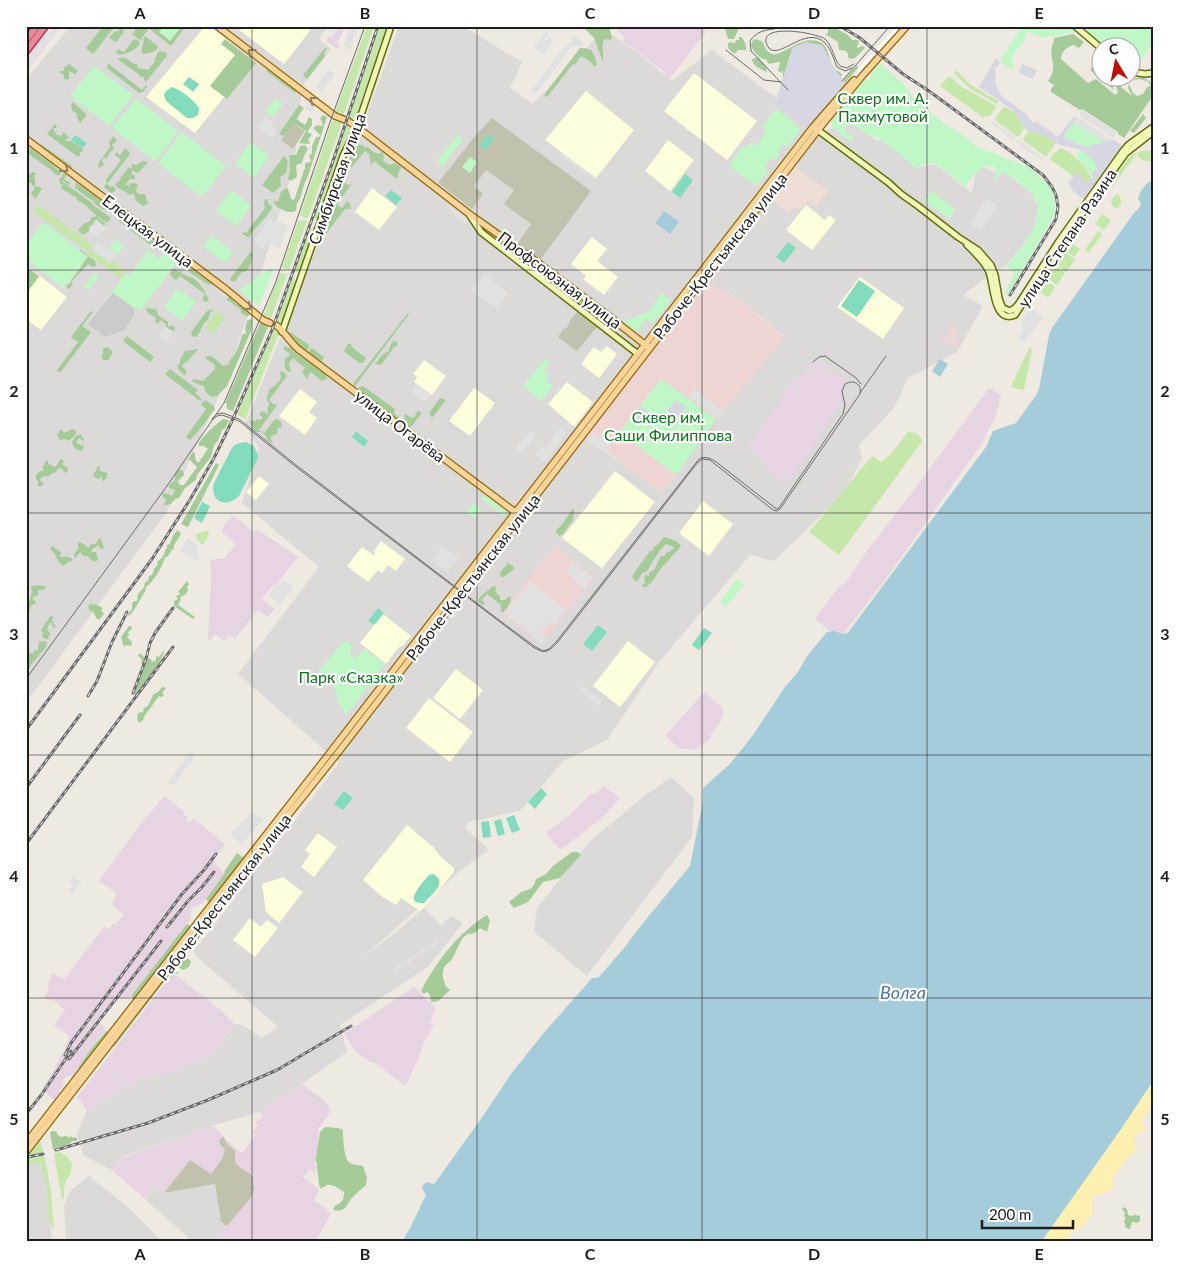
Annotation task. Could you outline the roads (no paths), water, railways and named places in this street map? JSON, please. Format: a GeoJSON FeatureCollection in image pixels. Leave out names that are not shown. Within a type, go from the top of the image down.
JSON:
{"type":"FeatureCollection","features":[{"type":"Feature","properties":{"kind":"highway"},"geometry":{"type":"LineString","coordinates":[[26,40],[37,26]]}},
{"type":"Feature","properties":{"kind":"highway"},"geometry":{"type":"LineString","coordinates":[[26,51],[45,26]]}},
{"type":"Feature","properties":{"kind":"main road","name":"Профсоюзная улица"},"geometry":{"type":"LineString","coordinates":[[217,26],[335,116],[357,127],[468,214],[540,264],[647,346]]}},
{"type":"Feature","properties":{"kind":"main road","name":"Симбирская улица"},"geometry":{"type":"LineString","coordinates":[[282,332],[344,156],[357,127],[390,26]]}},
{"type":"Feature","properties":{"kind":"main road"},"geometry":{"type":"LineString","coordinates":[[862,74],[902,26]]}},
{"type":"Feature","properties":{"kind":"main road"},"geometry":{"type":"LineString","coordinates":[[862,74],[907,26]]}},
{"type":"Feature","properties":{"kind":"main road"},"geometry":{"type":"LineString","coordinates":[[1075,26],[1092,40]]}},
{"type":"Feature","properties":{"kind":"main road","name":"Рабоче-Крестьянская улица"},"geometry":{"type":"LineString","coordinates":[[518,514],[815,128],[862,74]]}},
{"type":"Feature","properties":{"kind":"main road","name":"улица Степана Разина"},"geometry":{"type":"LineString","coordinates":[[962,239],[978,250],[991,265],[1003,308],[1010,311],[1015,308],[1081,209],[1128,145],[1153,127]]}},
{"type":"Feature","properties":{"kind":"main road"},"geometry":{"type":"LineString","coordinates":[[815,128],[962,239]]}},
{"type":"Feature","properties":{"kind":"main road","name":"улица Степана Разина"},"geometry":{"type":"LineString","coordinates":[[962,239],[986,266],[1000,311],[1005,316],[1015,315],[1065,237],[1126,153],[1153,132]]}},
{"type":"Feature","properties":{"kind":"main road","name":"Елецкая улица"},"geometry":{"type":"LineString","coordinates":[[26,140],[227,290],[263,320],[279,327],[282,332]]}},
{"type":"Feature","properties":{"kind":"main road","name":"Профсоюзная улица"},"geometry":{"type":"LineString","coordinates":[[468,214],[481,232],[638,354]]}},
{"type":"Feature","properties":{"kind":"main road","name":"улица Огарёва"},"geometry":{"type":"LineString","coordinates":[[282,332],[298,349],[518,514]]}},
{"type":"Feature","properties":{"kind":"main road","name":"Рабоче-Крестьянская улица"},"geometry":{"type":"LineString","coordinates":[[26,1152],[30,1141],[342,747],[638,354],[647,346]]}},
{"type":"Feature","properties":{"kind":"water","name":"Волга"},"geometry":{"type":"Polygon","coordinates":[[[1153,180],[1153,1081],[1121,1129],[1041,1242],[402,1242],[426,1195],[422,1188],[423,1185],[427,1182],[435,1183],[511,1074],[542,1035],[592,978],[599,977],[690,866],[703,801],[703,788],[731,763],[753,735],[785,687],[798,672],[807,656],[827,632],[848,633],[986,447],[993,431],[1016,423],[1037,394],[1052,328],[1140,207],[1141,203],[1138,199],[1140,193],[1145,185],[1153,180]]]}},
{"type":"Feature","properties":{"kind":"water"},"geometry":{"type":"Polygon","coordinates":[[[664,211],[679,222],[670,234],[655,223],[664,211]]]}},
{"type":"Feature","properties":{"kind":"water"},"geometry":{"type":"Polygon","coordinates":[[[940,359],[948,364],[940,377],[932,371],[940,359]]]}},
{"type":"Feature","properties":{"kind":"tram line"},"geometry":{"type":"LineString","coordinates":[[26,679],[167,486],[224,403],[275,284],[365,26]]}},
{"type":"Feature","properties":{"kind":"tram line"},"geometry":{"type":"LineString","coordinates":[[842,81],[890,26]]}},
{"type":"Feature","properties":{"kind":"tram line"},"geometry":{"type":"LineString","coordinates":[[774,29],[755,35],[750,41],[751,51],[788,90]]}},
{"type":"Feature","properties":{"kind":"tram line"},"geometry":{"type":"LineString","coordinates":[[852,68],[845,71],[837,67],[827,45],[817,38],[800,40],[777,50],[771,50],[767,45],[766,38],[779,31],[811,34],[828,42],[840,66],[847,68],[854,64]]}},
{"type":"Feature","properties":{"kind":"tram line"},"geometry":{"type":"LineString","coordinates":[[726,50],[764,80],[781,82]]}},
{"type":"Feature","properties":{"kind":"tram line"},"geometry":{"type":"LineString","coordinates":[[813,362],[819,357],[825,356],[856,378],[861,384]]}},
{"type":"Feature","properties":{"kind":"tram line"},"geometry":{"type":"LineString","coordinates":[[860,393],[886,356]]}},
{"type":"Feature","properties":{"kind":"tram line"},"geometry":{"type":"LineString","coordinates":[[212,419],[217,414],[223,413],[239,419],[296,465],[495,617],[534,646],[543,651],[549,649],[556,642],[699,459],[707,458],[715,461],[778,509],[843,414],[845,405],[842,391],[845,384],[854,382],[860,388],[860,394],[777,511],[773,510],[710,460],[703,459],[698,462],[557,643],[551,649],[546,651],[540,651],[533,647],[295,466],[239,421],[222,415],[213,419]]}},
{"type":"Feature","properties":{"kind":"railway"},"geometry":{"type":"LineString","coordinates":[[26,730],[152,559],[214,458],[272,330],[334,158],[378,26]]}},
{"type":"Feature","properties":{"kind":"railway"},"geometry":{"type":"LineString","coordinates":[[840,26],[860,38],[903,74],[1043,175],[1052,187],[1056,195],[1058,207],[1056,219],[1010,295]]}},
{"type":"Feature","properties":{"kind":"railway"},"geometry":{"type":"LineString","coordinates":[[133,693],[150,643],[173,608]]}},
{"type":"Feature","properties":{"kind":"railway"},"geometry":{"type":"LineString","coordinates":[[88,696],[97,681],[112,642],[127,612]]}},
{"type":"Feature","properties":{"kind":"railway"},"geometry":{"type":"LineString","coordinates":[[26,844],[173,647]]}},
{"type":"Feature","properties":{"kind":"railway"},"geometry":{"type":"LineString","coordinates":[[26,788],[80,715]]}},
{"type":"Feature","properties":{"kind":"railway"},"geometry":{"type":"LineString","coordinates":[[65,1055],[71,1043],[182,894],[216,854]]}},
{"type":"Feature","properties":{"kind":"railway"},"geometry":{"type":"LineString","coordinates":[[167,927],[214,872]]}},
{"type":"Feature","properties":{"kind":"railway"},"geometry":{"type":"LineString","coordinates":[[69,1059],[161,941]]}},
{"type":"Feature","properties":{"kind":"railway"},"geometry":{"type":"LineString","coordinates":[[56,1150],[148,1123],[208,1100],[277,1070],[351,1026]]}},
{"type":"Feature","properties":{"kind":"railway"},"geometry":{"type":"LineString","coordinates":[[26,1114],[71,1051]]}},
{"type":"Feature","properties":{"kind":"railway"},"geometry":{"type":"LineString","coordinates":[[27,1157],[43,1154]]}},
{"type":"Feature","properties":{"kind":"park label","name":"Сквер им. А. Пахмутовой"},"geometry":{"type":"Point","coordinates":[883,107]}},
{"type":"Feature","properties":{"kind":"park label","name":"Сквер им. Саши Филиппова"},"geometry":{"type":"Point","coordinates":[668,426]}},
{"type":"Feature","properties":{"kind":"park label","name":"Парк «Сказка»"},"geometry":{"type":"Point","coordinates":[351,677]}}]}
